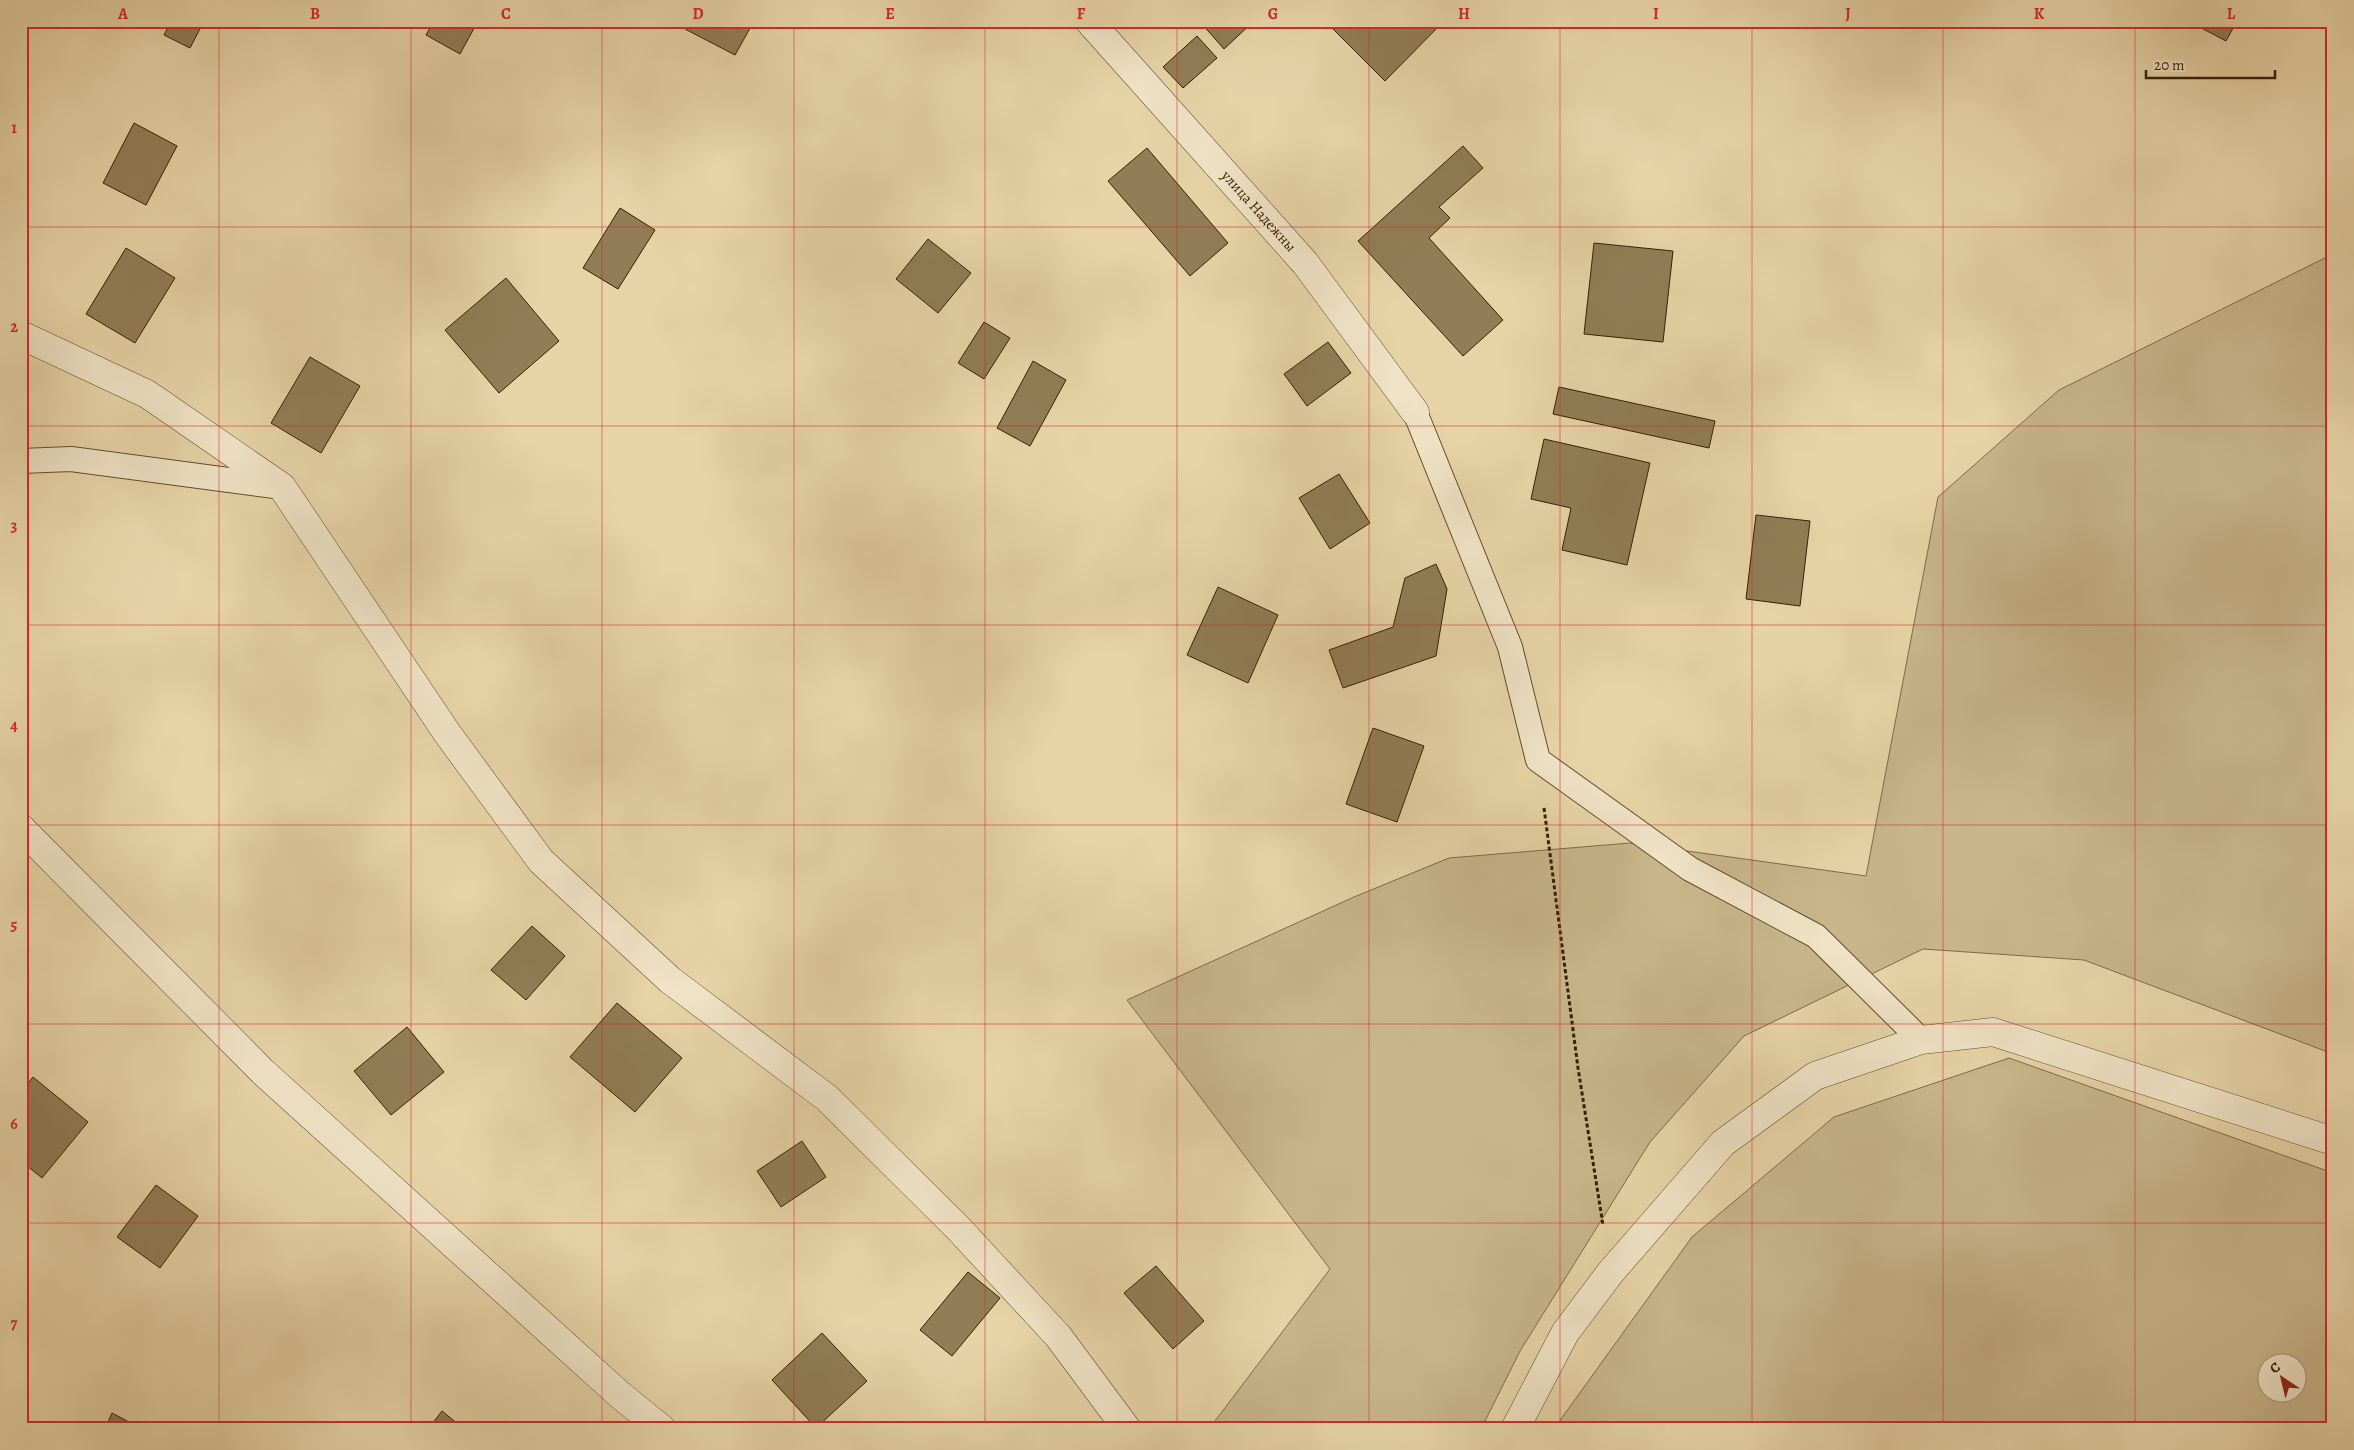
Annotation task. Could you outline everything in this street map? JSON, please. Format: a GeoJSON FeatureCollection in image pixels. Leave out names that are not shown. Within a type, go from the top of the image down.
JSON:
{"type":"FeatureCollection","features":[{"type":"Feature","properties":{"kind":"street","name":"улица Надежны"},"geometry":{"type":"LineString","coordinates":[[1089,21],[1305,263],[1415,412]]}},
{"type":"Feature","properties":{"kind":"street"},"geometry":{"type":"LineString","coordinates":[[21,335],[147,394],[282,487],[448,733],[541,861],[670,980],[827,1098],[958,1228],[1058,1336],[1127,1429]]}},
{"type":"Feature","properties":{"kind":"street"},"geometry":{"type":"LineString","coordinates":[[21,828],[263,1072],[584,1362],[662,1429]]}},
{"type":"Feature","properties":{"kind":"street"},"geometry":{"type":"LineString","coordinates":[[1515,1429],[1565,1333],[1610,1273],[1723,1143],[1815,1076],[1921,1040],[1994,1032],[2333,1141]]}},
{"type":"Feature","properties":{"kind":"lane"},"geometry":{"type":"LineString","coordinates":[[1415,412],[1510,647],[1538,760],[1690,869],[1816,936],[1921,1040]]}},
{"type":"Feature","properties":{"kind":"lane"},"geometry":{"type":"LineString","coordinates":[[21,461],[71,459],[282,487]]}},
{"type":"Feature","properties":{"kind":"path"},"geometry":{"type":"LineString","coordinates":[[1538,760],[1578,1068],[1610,1273]]}},
{"type":"Feature","properties":{"kind":"shaded area"},"geometry":{"type":"Polygon","coordinates":[[[2333,254],[2333,1054],[2084,960],[1923,949],[1744,1036],[1650,1142],[1520,1351],[1481,1429],[1209,1429],[1330,1269],[1127,1000],[1354,897],[1449,858],[1630,843],[1866,876],[1938,497],[2059,390],[2333,254]]]}},
{"type":"Feature","properties":{"kind":"shaded area"},"geometry":{"type":"Polygon","coordinates":[[[2009,1058],[2333,1173],[2333,1429],[1556,1429],[1561,1419],[1692,1237],[1834,1117],[2009,1058]]]}},
{"type":"Feature","properties":{"kind":"building"},"geometry":{"type":"Polygon","coordinates":[[[171,21],[204,21],[190,48],[164,35],[171,21]]]}},
{"type":"Feature","properties":{"kind":"building"},"geometry":{"type":"Polygon","coordinates":[[[434,21],[478,21],[460,54],[426,35],[434,21]]]}},
{"type":"Feature","properties":{"kind":"building"},"geometry":{"type":"Polygon","coordinates":[[[689,21],[754,21],[735,55],[685,29],[689,21]]]}},
{"type":"Feature","properties":{"kind":"building"},"geometry":{"type":"Polygon","coordinates":[[[1169,21],[1180,21],[1174,27],[1169,21]]]}},
{"type":"Feature","properties":{"kind":"building"},"geometry":{"type":"Polygon","coordinates":[[[1203,21],[1254,21],[1224,49],[1201,23],[1203,21]]]}},
{"type":"Feature","properties":{"kind":"building"},"geometry":{"type":"Polygon","coordinates":[[[1325,21],[1436,21],[1440,25],[1385,81],[1325,21]]]}},
{"type":"Feature","properties":{"kind":"building"},"geometry":{"type":"Polygon","coordinates":[[[2188,21],[2237,21],[2226,41],[2188,21]]]}},
{"type":"Feature","properties":{"kind":"building"},"geometry":{"type":"Polygon","coordinates":[[[1197,36],[1217,58],[1183,88],[1163,67],[1197,36]]]}},
{"type":"Feature","properties":{"kind":"building"},"geometry":{"type":"Polygon","coordinates":[[[134,123],[177,146],[146,205],[103,183],[134,123]]]}},
{"type":"Feature","properties":{"kind":"building"},"geometry":{"type":"Polygon","coordinates":[[[1463,146],[1483,168],[1439,207],[1450,218],[1429,238],[1503,320],[1463,356],[1358,241],[1463,146]]]}},
{"type":"Feature","properties":{"kind":"building"},"geometry":{"type":"Polygon","coordinates":[[[1147,148],[1228,243],[1190,276],[1108,181],[1147,148]]]}},
{"type":"Feature","properties":{"kind":"building"},"geometry":{"type":"Polygon","coordinates":[[[620,208],[655,230],[618,289],[583,268],[620,208]]]}},
{"type":"Feature","properties":{"kind":"building"},"geometry":{"type":"Polygon","coordinates":[[[928,239],[971,273],[938,313],[896,279],[928,239]]]}},
{"type":"Feature","properties":{"kind":"building"},"geometry":{"type":"Polygon","coordinates":[[[1594,243],[1673,251],[1663,342],[1584,334],[1594,243]]]}},
{"type":"Feature","properties":{"kind":"building"},"geometry":{"type":"Polygon","coordinates":[[[126,248],[175,278],[135,343],[86,314],[126,248]]]}},
{"type":"Feature","properties":{"kind":"building"},"geometry":{"type":"Polygon","coordinates":[[[506,278],[559,341],[499,393],[445,330],[506,278]]]}},
{"type":"Feature","properties":{"kind":"building"},"geometry":{"type":"Polygon","coordinates":[[[984,322],[1010,338],[984,379],[958,363],[984,322]]]}},
{"type":"Feature","properties":{"kind":"building"},"geometry":{"type":"Polygon","coordinates":[[[1328,342],[1351,373],[1307,406],[1284,374],[1328,342]]]}},
{"type":"Feature","properties":{"kind":"building"},"geometry":{"type":"Polygon","coordinates":[[[310,357],[360,386],[321,453],[271,423],[310,357]]]}},
{"type":"Feature","properties":{"kind":"building"},"geometry":{"type":"Polygon","coordinates":[[[1033,361],[1066,380],[1030,446],[997,428],[1033,361]]]}},
{"type":"Feature","properties":{"kind":"building"},"geometry":{"type":"Polygon","coordinates":[[[1559,387],[1715,421],[1709,448],[1553,414],[1559,387]]]}},
{"type":"Feature","properties":{"kind":"building"},"geometry":{"type":"Polygon","coordinates":[[[1544,439],[1650,463],[1627,565],[1562,550],[1571,508],[1531,499],[1544,439]]]}},
{"type":"Feature","properties":{"kind":"building"},"geometry":{"type":"Polygon","coordinates":[[[1339,474],[1370,523],[1330,549],[1299,498],[1339,474]]]}},
{"type":"Feature","properties":{"kind":"building"},"geometry":{"type":"Polygon","coordinates":[[[1756,515],[1810,521],[1800,606],[1746,599],[1756,515]]]}},
{"type":"Feature","properties":{"kind":"building"},"geometry":{"type":"Polygon","coordinates":[[[1436,564],[1447,589],[1436,656],[1343,688],[1329,650],[1393,627],[1405,578],[1436,564]]]}},
{"type":"Feature","properties":{"kind":"building"},"geometry":{"type":"Polygon","coordinates":[[[1218,587],[1278,615],[1248,683],[1187,655],[1218,587]]]}},
{"type":"Feature","properties":{"kind":"building"},"geometry":{"type":"Polygon","coordinates":[[[1373,728],[1424,746],[1397,822],[1346,804],[1373,728]]]}},
{"type":"Feature","properties":{"kind":"building"},"geometry":{"type":"Polygon","coordinates":[[[532,926],[565,956],[526,1000],[491,970],[532,926]]]}},
{"type":"Feature","properties":{"kind":"building"},"geometry":{"type":"Polygon","coordinates":[[[617,1003],[682,1058],[635,1112],[570,1057],[617,1003]]]}},
{"type":"Feature","properties":{"kind":"building"},"geometry":{"type":"Polygon","coordinates":[[[407,1027],[444,1072],[391,1115],[354,1071],[407,1027]]]}},
{"type":"Feature","properties":{"kind":"building"},"geometry":{"type":"Polygon","coordinates":[[[33,1077],[88,1122],[42,1178],[21,1161],[21,1139],[26,1133],[21,1129],[21,1092],[33,1077]]]}},
{"type":"Feature","properties":{"kind":"building"},"geometry":{"type":"Polygon","coordinates":[[[802,1141],[826,1177],[781,1207],[757,1171],[802,1141]]]}},
{"type":"Feature","properties":{"kind":"building"},"geometry":{"type":"Polygon","coordinates":[[[156,1185],[198,1216],[160,1268],[117,1237],[156,1185]]]}},
{"type":"Feature","properties":{"kind":"building"},"geometry":{"type":"Polygon","coordinates":[[[1156,1266],[1204,1321],[1173,1349],[1124,1293],[1156,1266]]]}},
{"type":"Feature","properties":{"kind":"building"},"geometry":{"type":"Polygon","coordinates":[[[968,1272],[1000,1298],[952,1356],[920,1330],[968,1272]]]}},
{"type":"Feature","properties":{"kind":"building"},"geometry":{"type":"Polygon","coordinates":[[[822,1333],[867,1381],[816,1428],[772,1380],[822,1333]]]}},
{"type":"Feature","properties":{"kind":"building"},"geometry":{"type":"Polygon","coordinates":[[[442,1411],[464,1429],[428,1429],[442,1411]]]}},
{"type":"Feature","properties":{"kind":"building"},"geometry":{"type":"Polygon","coordinates":[[[112,1413],[142,1429],[105,1429],[112,1413]]]}}]}
